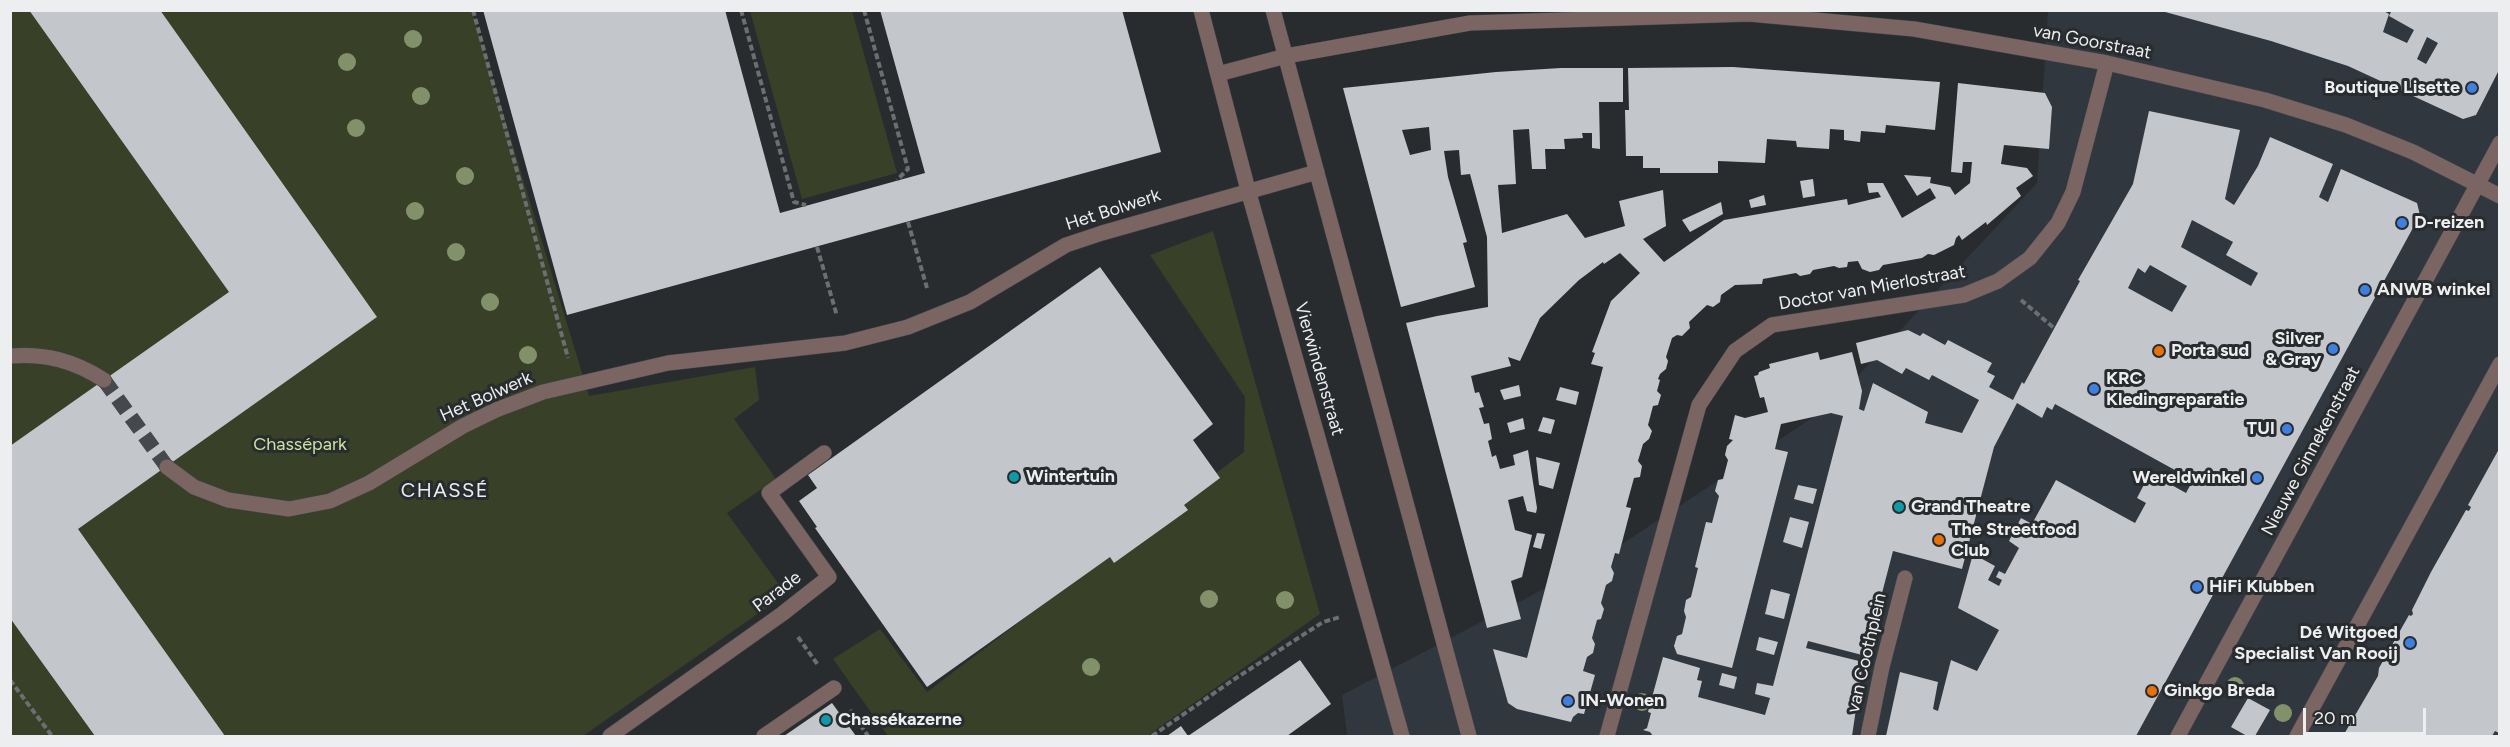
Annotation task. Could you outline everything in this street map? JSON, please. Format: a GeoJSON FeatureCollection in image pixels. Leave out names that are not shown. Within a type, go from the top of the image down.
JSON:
{"type":"FeatureCollection","features":[{"type":"Feature","properties":{"kind":"street","name":"Vierwindenstraat"},"geometry":{"type":"LineString","coordinates":[[1201,10],[1248,190],[1402,736]]}},
{"type":"Feature","properties":{"kind":"street"},"geometry":{"type":"LineString","coordinates":[[1273,10],[1469,736]]}},
{"type":"Feature","properties":{"kind":"street","name":"van Goorstraat"},"geometry":{"type":"LineString","coordinates":[[1218,74],[1286,56],[1470,22],[1749,14],[1854,17],[2107,63],[2265,100],[2336,122],[2413,152],[2477,184]]}},
{"type":"Feature","properties":{"kind":"street","name":"Doctor van Mierlostraat"},"geometry":{"type":"LineString","coordinates":[[1607,736],[1700,405],[1735,351],[1772,325],[1965,296],[1998,281],[2030,258],[2058,223],[2073,192],[2107,63]]}},
{"type":"Feature","properties":{"kind":"street","name":"Nieuwe Ginnekenstraat"},"geometry":{"type":"LineString","coordinates":[[2178,736],[2499,143]]}},
{"type":"Feature","properties":{"kind":"street","name":"Het Bolwerk"},"geometry":{"type":"LineString","coordinates":[[167,466],[194,487],[228,500],[268,507],[309,506],[350,494],[448,434],[496,410],[543,392],[668,363],[845,343],[935,318],[970,302],[1066,245],[1102,232],[1317,172]]}},
{"type":"Feature","properties":{"kind":"street"},"geometry":{"type":"LineString","coordinates":[[2477,184],[2499,195]]}},
{"type":"Feature","properties":{"kind":"street"},"geometry":{"type":"LineString","coordinates":[[10,356],[43,355],[58,358],[73,363],[104,380]]}},
{"type":"Feature","properties":{"kind":"street"},"geometry":{"type":"LineString","coordinates":[[2297,736],[2499,364]]}},
{"type":"Feature","properties":{"kind":"street","name":"Parade"},"geometry":{"type":"LineString","coordinates":[[610,736],[782,614],[829,577],[769,493],[824,453]]}},
{"type":"Feature","properties":{"kind":"street","name":"van Coothplein"},"geometry":{"type":"LineString","coordinates":[[1868,736],[1882,667],[1905,578]]}},
{"type":"Feature","properties":{"kind":"street"},"geometry":{"type":"LineString","coordinates":[[764,736],[834,688]]}},
{"type":"Feature","properties":{"kind":"path"},"geometry":{"type":"LineString","coordinates":[[473,10],[575,384]]}},
{"type":"Feature","properties":{"kind":"path"},"geometry":{"type":"LineString","coordinates":[[741,10],[794,202],[806,205]]}},
{"type":"Feature","properties":{"kind":"path"},"geometry":{"type":"LineString","coordinates":[[864,10],[908,169],[897,180]]}},
{"type":"Feature","properties":{"kind":"path"},"geometry":{"type":"LineString","coordinates":[[908,222],[935,318]]}},
{"type":"Feature","properties":{"kind":"path"},"geometry":{"type":"LineString","coordinates":[[818,247],[845,343]]}},
{"type":"Feature","properties":{"kind":"path"},"geometry":{"type":"LineString","coordinates":[[1998,281],[2055,328]]}},
{"type":"Feature","properties":{"kind":"path"},"geometry":{"type":"LineString","coordinates":[[1152,736],[1323,622],[1367,609]]}},
{"type":"Feature","properties":{"kind":"path"},"geometry":{"type":"LineString","coordinates":[[10,680],[52,736]]}},
{"type":"Feature","properties":{"kind":"shaded area"},"geometry":{"type":"Polygon","coordinates":[[[2048,11],[2499,11],[2498,736],[1347,736],[1342,695],[1595,562],[1830,406],[2037,183],[2048,11]]]}},
{"type":"Feature","properties":{"kind":"green space","name":"Chassépark"},"geometry":{"type":"Polygon","coordinates":[[[11,11],[472,11],[589,396],[755,367],[759,400],[734,419],[776,479],[727,513],[786,594],[583,736],[11,736],[11,11]]]}},
{"type":"Feature","properties":{"kind":"green space"},"geometry":{"type":"Polygon","coordinates":[[[750,11],[852,11],[897,173],[802,199],[750,11]]]}},
{"type":"Feature","properties":{"kind":"green space"},"geometry":{"type":"Polygon","coordinates":[[[1213,231],[1320,614],[1147,736],[888,736],[833,659],[880,629],[927,692],[1244,452],[1245,397],[1150,255],[1213,231]]]}},
{"type":"Feature","properties":{"kind":"building"},"geometry":{"type":"Polygon","coordinates":[[[29,10],[160,10],[377,317],[78,529],[225,736],[95,736],[10,618],[10,446],[229,292],[29,10]]]}},
{"type":"Feature","properties":{"kind":"building"},"geometry":{"type":"Polygon","coordinates":[[[483,10],[725,10],[780,213],[925,173],[880,10],[1122,10],[1161,152],[567,315],[483,10]]]}},
{"type":"Feature","properties":{"kind":"building"},"geometry":{"type":"Polygon","coordinates":[[[2158,10],[2382,10],[2389,14],[2383,32],[2407,43],[2414,30],[2389,16],[2392,10],[2499,10],[2499,70],[2476,115],[2463,119],[2348,66],[2271,41],[2158,10]],[[2427,37],[2417,59],[2426,64],[2438,43],[2427,37]]]}},
{"type":"Feature","properties":{"kind":"building"},"geometry":{"type":"Polygon","coordinates":[[[1733,67],[1940,82],[1935,130],[1886,125],[1885,133],[1861,131],[1860,142],[1844,140],[1844,130],[1830,129],[1829,149],[1797,147],[1796,141],[1767,139],[1765,163],[1718,161],[1718,173],[1660,173],[1660,168],[1643,168],[1643,156],[1626,156],[1625,110],[1629,110],[1628,68],[1733,67]]]}},
{"type":"Feature","properties":{"kind":"building"},"geometry":{"type":"Polygon","coordinates":[[[1561,68],[1623,68],[1623,102],[1599,102],[1600,149],[1592,148],[1592,133],[1582,133],[1583,138],[1564,139],[1565,149],[1545,149],[1546,169],[1532,169],[1529,129],[1513,130],[1516,184],[1498,185],[1502,233],[1567,214],[1585,238],[1625,226],[1619,201],[1663,190],[1666,226],[1643,239],[1664,262],[1724,220],[1847,199],[1848,205],[1881,197],[1878,192],[1869,193],[1867,183],[1883,183],[1902,218],[1936,198],[1930,188],[1917,196],[1904,175],[1931,177],[1930,183],[1950,187],[1955,195],[1970,183],[1972,162],[1963,162],[1962,173],[1951,172],[1958,83],[2045,93],[2052,107],[2049,149],[2004,145],[2001,164],[2027,168],[2033,176],[2016,188],[2021,196],[1987,225],[1986,222],[1962,240],[1959,235],[1954,245],[1934,255],[1928,254],[1922,258],[1883,265],[1879,270],[1870,272],[1862,269],[1858,261],[1848,262],[1847,267],[1834,266],[1813,270],[1810,274],[1800,276],[1796,273],[1763,279],[1762,284],[1735,285],[1721,295],[1720,302],[1713,307],[1707,305],[1689,322],[1690,328],[1682,336],[1677,335],[1672,338],[1666,357],[1668,361],[1666,369],[1658,379],[1660,380],[1657,391],[1661,395],[1658,405],[1653,406],[1648,425],[1652,431],[1649,439],[1643,444],[1638,461],[1642,466],[1640,477],[1634,478],[1626,507],[1631,508],[1619,554],[1615,553],[1611,567],[1614,573],[1612,581],[1606,585],[1601,603],[1604,609],[1601,619],[1597,620],[1592,638],[1595,644],[1593,653],[1587,657],[1583,671],[1595,675],[1584,714],[1578,713],[1571,722],[1517,709],[1508,703],[1493,649],[1527,658],[1603,367],[1591,364],[1595,353],[1592,352],[1611,301],[1640,273],[1620,253],[1604,264],[1603,262],[1579,280],[1540,318],[1520,361],[1508,357],[1511,366],[1471,376],[1475,393],[1479,392],[1484,407],[1479,408],[1484,424],[1489,423],[1492,439],[1488,441],[1492,457],[1496,455],[1500,469],[1515,465],[1513,455],[1528,450],[1537,508],[1536,513],[1527,511],[1523,496],[1508,500],[1515,530],[1532,535],[1522,577],[1511,581],[1521,619],[1487,628],[1406,323],[1488,307],[1487,237],[1470,174],[1461,175],[1459,150],[1444,151],[1448,177],[1467,242],[1463,243],[1475,287],[1401,307],[1343,88],[1496,72],[1561,68]],[[1429,127],[1402,130],[1410,155],[1431,150],[1429,127]]]}},
{"type":"Feature","properties":{"kind":"building"},"geometry":{"type":"Polygon","coordinates":[[[2149,111],[2240,130],[2225,199],[2234,205],[2258,166],[2270,137],[2333,164],[2319,197],[2328,202],[2341,169],[2417,203],[2420,215],[2136,736],[1886,736],[1900,672],[1938,682],[1933,709],[1938,711],[1951,660],[1977,671],[1999,630],[1958,608],[1973,554],[1995,566],[1988,580],[1999,586],[2002,580],[1996,577],[1999,571],[2005,574],[2019,548],[2009,541],[2021,518],[2032,524],[2056,480],[2135,523],[2146,503],[2137,498],[2150,473],[2186,493],[2193,480],[2055,404],[2052,410],[2047,407],[2042,418],[2017,403],[1994,447],[1962,569],[1893,551],[1881,597],[1886,599],[1871,654],[1866,656],[1808,641],[1806,648],[1863,662],[1852,736],[1653,736],[1650,732],[1643,730],[1647,728],[1651,713],[1648,712],[1663,657],[1700,668],[1697,680],[1702,681],[1698,697],[1765,715],[1770,698],[1755,694],[1757,683],[1773,686],[1843,416],[1831,413],[1781,424],[1775,449],[1788,452],[1732,668],[1677,654],[1674,646],[1677,636],[1682,634],[1686,617],[1684,611],[1686,600],[1691,597],[1698,568],[1695,567],[1706,522],[1712,523],[1719,496],[1715,491],[1718,480],[1723,479],[1728,460],[1725,455],[1727,446],[1733,440],[1729,439],[1735,415],[1745,418],[1768,412],[1764,397],[1760,398],[1754,376],[1770,368],[1769,364],[1818,352],[1820,360],[1852,352],[1862,391],[1859,409],[1864,411],[1873,383],[1928,412],[1925,423],[1962,433],[1979,400],[1932,375],[1929,380],[1906,368],[1902,374],[1877,360],[1861,364],[1856,343],[1908,330],[1920,336],[1923,333],[1945,345],[1948,340],[1992,363],[1987,372],[1995,376],[1989,387],[2013,400],[2022,382],[2024,384],[2080,281],[2078,280],[2133,184],[2149,111]],[[2192,220],[2181,247],[2251,286],[2258,273],[2226,255],[2233,242],[2192,220]],[[2150,265],[2145,273],[2138,268],[2128,288],[2172,312],[2187,286],[2150,265]]]}},
{"type":"Feature","properties":{"kind":"building"},"geometry":{"type":"Polygon","coordinates":[[[1813,179],[1815,196],[1803,198],[1800,181],[1813,179]]]}},
{"type":"Feature","properties":{"kind":"building"},"geometry":{"type":"Polygon","coordinates":[[[1764,195],[1766,205],[1751,208],[1749,200],[1764,195]]]}},
{"type":"Feature","properties":{"kind":"building"},"geometry":{"type":"Polygon","coordinates":[[[1721,202],[1723,214],[1690,232],[1682,220],[1721,202]]]}},
{"type":"Feature","properties":{"kind":"building","name":"Wintertuin"},"geometry":{"type":"Polygon","coordinates":[[[1100,267],[1213,424],[1193,440],[1220,478],[1184,505],[1188,510],[1114,563],[1110,557],[927,687],[815,528],[817,527],[799,501],[817,488],[808,475],[1100,267]]]}},
{"type":"Feature","properties":{"kind":"building"},"geometry":{"type":"Polygon","coordinates":[[[1519,385],[1521,396],[1504,400],[1500,390],[1519,385]]]}},
{"type":"Feature","properties":{"kind":"building"},"geometry":{"type":"Polygon","coordinates":[[[1560,387],[1579,392],[1576,405],[1556,400],[1560,387]]]}},
{"type":"Feature","properties":{"kind":"building"},"geometry":{"type":"Polygon","coordinates":[[[1543,417],[1555,420],[1551,434],[1538,431],[1543,417]]]}},
{"type":"Feature","properties":{"kind":"building"},"geometry":{"type":"Polygon","coordinates":[[[1523,418],[1525,429],[1510,433],[1507,423],[1523,418]]]}},
{"type":"Feature","properties":{"kind":"building"},"geometry":{"type":"Polygon","coordinates":[[[2499,449],[2499,733],[2495,731],[2492,736],[2343,736],[2378,676],[2379,668],[2409,615],[2413,614],[2412,610],[2431,572],[2466,510],[2469,511],[2471,507],[2468,505],[2499,449]]]}},
{"type":"Feature","properties":{"kind":"building"},"geometry":{"type":"Polygon","coordinates":[[[1536,457],[1560,463],[1553,489],[1539,485],[1536,457]]]}},
{"type":"Feature","properties":{"kind":"building"},"geometry":{"type":"Polygon","coordinates":[[[1798,485],[1817,489],[1813,504],[1794,499],[1798,485]]]}},
{"type":"Feature","properties":{"kind":"building"},"geometry":{"type":"Polygon","coordinates":[[[1790,517],[1809,522],[1802,548],[1783,542],[1790,517]]]}},
{"type":"Feature","properties":{"kind":"building"},"geometry":{"type":"Polygon","coordinates":[[[1537,533],[1545,534],[1541,549],[1533,547],[1537,533]]]}},
{"type":"Feature","properties":{"kind":"building"},"geometry":{"type":"Polygon","coordinates":[[[1771,589],[1790,594],[1784,619],[1765,614],[1771,589]]]}},
{"type":"Feature","properties":{"kind":"building"},"geometry":{"type":"Polygon","coordinates":[[[1759,637],[1778,642],[1774,655],[1756,650],[1759,637]]]}},
{"type":"Feature","properties":{"kind":"building"},"geometry":{"type":"Polygon","coordinates":[[[1300,660],[1331,704],[1287,736],[1188,736],[1300,660]]]}},
{"type":"Feature","properties":{"kind":"building"},"geometry":{"type":"Polygon","coordinates":[[[1722,673],[1737,677],[1734,689],[1719,685],[1722,673]]]}},
{"type":"Feature","properties":{"kind":"building"},"geometry":{"type":"Polygon","coordinates":[[[2248,698],[2270,710],[2255,736],[2247,736],[2231,727],[2248,698]]]}},
{"type":"Feature","properties":{"kind":"building","name":"Chassékazerne"},"geometry":{"type":"Polygon","coordinates":[[[832,703],[856,736],[784,736],[832,703]]]}},
{"type":"Feature","properties":{"kind":"building"},"geometry":{"type":"Polygon","coordinates":[[[1181,726],[1188,736],[1167,736],[1181,726]]]}},
{"type":"Feature","properties":{"kind":"tunnel"},"geometry":{"type":"LineString","coordinates":[[104,380],[167,467]]}},
{"type":"Feature","properties":{"kind":"place","name":"Boutique Lisette"},"geometry":{"type":"Point","coordinates":[2472,88]}},
{"type":"Feature","properties":{"kind":"place","name":"D-reizen"},"geometry":{"type":"Point","coordinates":[2402,223]}},
{"type":"Feature","properties":{"kind":"place","name":"ANWB winkel"},"geometry":{"type":"Point","coordinates":[2365,290]}},
{"type":"Feature","properties":{"kind":"place","name":"Silver & Gray"},"geometry":{"type":"Point","coordinates":[2333,349]}},
{"type":"Feature","properties":{"kind":"place","name":"Porta sud"},"geometry":{"type":"Point","coordinates":[2159,351]}},
{"type":"Feature","properties":{"kind":"place","name":"KRC Kledingreparatie"},"geometry":{"type":"Point","coordinates":[2094,389]}},
{"type":"Feature","properties":{"kind":"place","name":"TUI"},"geometry":{"type":"Point","coordinates":[2287,429]}},
{"type":"Feature","properties":{"kind":"place","name":"Wintertuin"},"geometry":{"type":"Point","coordinates":[1014,477]}},
{"type":"Feature","properties":{"kind":"place","name":"Wereldwinkel"},"geometry":{"type":"Point","coordinates":[2257,478]}},
{"type":"Feature","properties":{"kind":"place","name":"Grand Theatre"},"geometry":{"type":"Point","coordinates":[1899,507]}},
{"type":"Feature","properties":{"kind":"place","name":"The Streetfood Club"},"geometry":{"type":"Point","coordinates":[1939,540]}},
{"type":"Feature","properties":{"kind":"place","name":"HiFi Klubben"},"geometry":{"type":"Point","coordinates":[2197,587]}},
{"type":"Feature","properties":{"kind":"place","name":"Dé Witgoed Specialist Van Rooij"},"geometry":{"type":"Point","coordinates":[2410,643]}},
{"type":"Feature","properties":{"kind":"place","name":"Ginkgo Breda"},"geometry":{"type":"Point","coordinates":[2152,691]}},
{"type":"Feature","properties":{"kind":"place","name":"IN-Wonen"},"geometry":{"type":"Point","coordinates":[1568,701]}},
{"type":"Feature","properties":{"kind":"place","name":"Chassékazerne"},"geometry":{"type":"Point","coordinates":[826,720]}},
{"type":"Feature","properties":{"kind":"district","name":"CHASSÉ"},"geometry":{"type":"Point","coordinates":[445,491]}}]}
